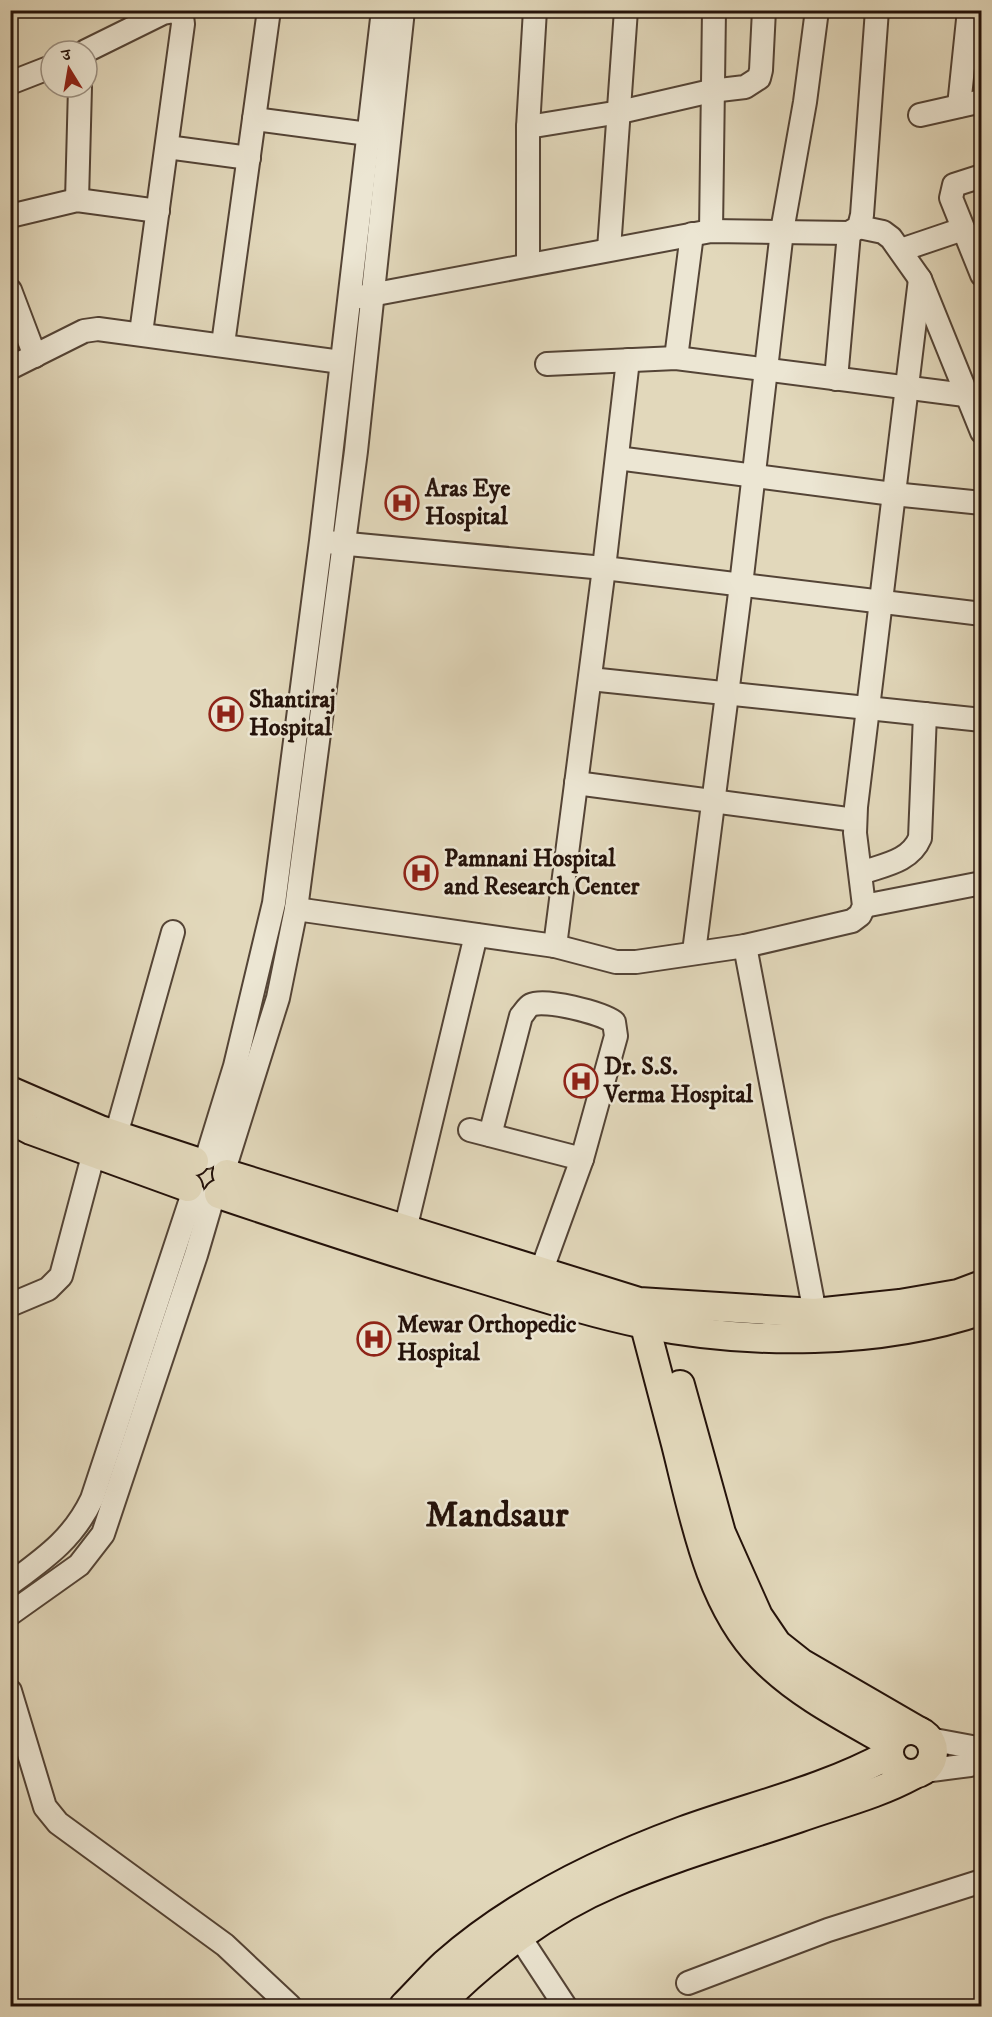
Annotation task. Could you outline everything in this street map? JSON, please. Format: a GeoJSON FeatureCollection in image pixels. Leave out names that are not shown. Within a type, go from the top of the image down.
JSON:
{"type":"FeatureCollection","features":[{"type":"Feature","properties":{"kind":"main road"},"geometry":{"type":"LineString","coordinates":[[10,1092],[116,1135],[208,1179],[348,1238],[652,1314],[726,1335],[824,1337],[926,1325],[981,1310]]}},
{"type":"Feature","properties":{"kind":"main road"},"geometry":{"type":"LineString","coordinates":[[10,1119],[94,1152],[405,1230],[541,1272],[652,1314],[814,1313],[900,1304],[958,1294],[981,1285]]}},
{"type":"Feature","properties":{"kind":"main road"},"geometry":{"type":"LineString","coordinates":[[438,2007],[465,1978],[519,1936],[612,1883],[810,1813],[885,1790],[919,1773],[932,1761],[933,1750],[924,1735],[801,1663],[777,1644],[758,1616],[721,1533],[652,1314]]}},
{"type":"Feature","properties":{"kind":"main road"},"geometry":{"type":"LineString","coordinates":[[652,1314],[693,1511],[714,1574],[732,1615],[747,1640],[763,1658],[798,1688],[889,1749],[892,1766],[902,1773],[919,1773]]}},
{"type":"Feature","properties":{"kind":"main road"},"geometry":{"type":"LineString","coordinates":[[404,2007],[445,1964],[480,1936],[556,1888],[619,1857],[683,1831],[852,1774],[889,1749],[897,1734],[908,1730],[924,1735]]}},
{"type":"Feature","properties":{"kind":"street"},"geometry":{"type":"LineString","coordinates":[[223,344],[269,10]]}},
{"type":"Feature","properties":{"kind":"street"},"geometry":{"type":"LineString","coordinates":[[10,1584],[61,1546],[85,1515],[99,1483],[208,1179],[278,998],[296,909],[332,542],[341,362],[383,10]]}},
{"type":"Feature","properties":{"kind":"street"},"geometry":{"type":"LineString","coordinates":[[11,1612],[79,1565],[103,1534],[196,1255],[208,1179],[274,903],[373,294],[403,10]]}},
{"type":"Feature","properties":{"kind":"street"},"geometry":{"type":"LineString","coordinates":[[528,265],[528,127],[535,10]]}},
{"type":"Feature","properties":{"kind":"street"},"geometry":{"type":"LineString","coordinates":[[609,249],[621,112],[626,10]]}},
{"type":"Feature","properties":{"kind":"street"},"geometry":{"type":"LineString","coordinates":[[676,358],[701,232],[714,10]]}},
{"type":"Feature","properties":{"kind":"street"},"geometry":{"type":"LineString","coordinates":[[528,127],[621,112],[711,91],[745,87],[759,78],[764,10]]}},
{"type":"Feature","properties":{"kind":"street"},"geometry":{"type":"LineString","coordinates":[[694,952],[741,585],[782,231],[805,102],[817,10]]}},
{"type":"Feature","properties":{"kind":"street"},"geometry":{"type":"LineString","coordinates":[[836,379],[854,230],[862,215],[877,10]]}},
{"type":"Feature","properties":{"kind":"street"},"geometry":{"type":"LineString","coordinates":[[959,106],[969,10]]}},
{"type":"Feature","properties":{"kind":"street"},"geometry":{"type":"LineString","coordinates":[[99,45],[163,13],[174,11],[182,16],[183,24],[141,333]]}},
{"type":"Feature","properties":{"kind":"street"},"geometry":{"type":"LineString","coordinates":[[10,83],[39,72]]}},
{"type":"Feature","properties":{"kind":"street"},"geometry":{"type":"LineString","coordinates":[[77,200],[80,99]]}},
{"type":"Feature","properties":{"kind":"street"},"geometry":{"type":"LineString","coordinates":[[920,115],[981,101]]}},
{"type":"Feature","properties":{"kind":"street"},"geometry":{"type":"LineString","coordinates":[[254,119],[368,134]]}},
{"type":"Feature","properties":{"kind":"street"},"geometry":{"type":"LineString","coordinates":[[166,147],[249,158]]}},
{"type":"Feature","properties":{"kind":"street"},"geometry":{"type":"LineString","coordinates":[[979,261],[963,229],[951,198],[951,191],[960,182],[981,176]]}},
{"type":"Feature","properties":{"kind":"street"},"geometry":{"type":"LineString","coordinates":[[10,216],[77,200],[158,211]]}},
{"type":"Feature","properties":{"kind":"street"},"geometry":{"type":"LineString","coordinates":[[901,250],[963,229]]}},
{"type":"Feature","properties":{"kind":"street"},"geometry":{"type":"LineString","coordinates":[[349,298],[701,232],[854,230],[883,232],[901,250],[920,279],[965,395],[979,421]]}},
{"type":"Feature","properties":{"kind":"street"},"geometry":{"type":"LineString","coordinates":[[296,909],[555,946],[616,962],[636,962],[745,946],[852,921],[860,915],[864,906],[855,820],[920,279]]}},
{"type":"Feature","properties":{"kind":"street"},"geometry":{"type":"LineString","coordinates":[[10,290],[35,356]]}},
{"type":"Feature","properties":{"kind":"street"},"geometry":{"type":"LineString","coordinates":[[10,368],[84,331],[98,328],[341,362]]}},
{"type":"Feature","properties":{"kind":"street"},"geometry":{"type":"LineString","coordinates":[[547,364],[676,358],[965,395]]}},
{"type":"Feature","properties":{"kind":"street"},"geometry":{"type":"LineString","coordinates":[[555,946],[604,568],[628,360]]}},
{"type":"Feature","properties":{"kind":"street"},"geometry":{"type":"LineString","coordinates":[[617,458],[893,494],[981,503]]}},
{"type":"Feature","properties":{"kind":"street"},"geometry":{"type":"LineString","coordinates":[[332,542],[604,568],[981,614]]}},
{"type":"Feature","properties":{"kind":"street"},"geometry":{"type":"LineString","coordinates":[[590,679],[981,720]]}},
{"type":"Feature","properties":{"kind":"street"},"geometry":{"type":"LineString","coordinates":[[861,873],[905,857],[915,850],[920,838],[925,714]]}},
{"type":"Feature","properties":{"kind":"street"},"geometry":{"type":"LineString","coordinates":[[576,783],[855,820]]}},
{"type":"Feature","properties":{"kind":"street"},"geometry":{"type":"LineString","coordinates":[[864,906],[981,883]]}},
{"type":"Feature","properties":{"kind":"street"},"geometry":{"type":"LineString","coordinates":[[116,1135],[173,932]]}},
{"type":"Feature","properties":{"kind":"street"},"geometry":{"type":"LineString","coordinates":[[405,1230],[476,935]]}},
{"type":"Feature","properties":{"kind":"street"},"geometry":{"type":"LineString","coordinates":[[745,946],[814,1313]]}},
{"type":"Feature","properties":{"kind":"street"},"geometry":{"type":"LineString","coordinates":[[541,1272],[582,1159],[616,1036],[614,1022],[604,1015],[545,1002],[530,1005],[521,1016],[480,1133],[582,1159]]}},
{"type":"Feature","properties":{"kind":"street"},"geometry":{"type":"LineString","coordinates":[[10,1305],[48,1289],[61,1276],[94,1152]]}},
{"type":"Feature","properties":{"kind":"street"},"geometry":{"type":"LineString","coordinates":[[61,1546],[79,1565]]}},
{"type":"Feature","properties":{"kind":"street"},"geometry":{"type":"LineString","coordinates":[[10,1691],[45,1807],[58,1822],[225,1945],[290,2007]]}},
{"type":"Feature","properties":{"kind":"street"},"geometry":{"type":"LineString","coordinates":[[924,1735],[972,1747],[981,1754]]}},
{"type":"Feature","properties":{"kind":"street"},"geometry":{"type":"LineString","coordinates":[[919,1773],[970,1765],[981,1759]]}},
{"type":"Feature","properties":{"kind":"street"},"geometry":{"type":"LineString","coordinates":[[688,1983],[828,1930],[981,1881]]}},
{"type":"Feature","properties":{"kind":"street"},"geometry":{"type":"LineString","coordinates":[[519,1936],[565,2007]]}},
{"type":"Feature","properties":{"kind":"place","name":"Aras Eye Hospital"},"geometry":{"type":"Point","coordinates":[402,503]}},
{"type":"Feature","properties":{"kind":"place","name":"Shantiraj Hospital"},"geometry":{"type":"Point","coordinates":[226,714]}},
{"type":"Feature","properties":{"kind":"place","name":"Pamnani Hospital and Research Center"},"geometry":{"type":"Point","coordinates":[421,873]}},
{"type":"Feature","properties":{"kind":"place","name":"Dr. S.S. Verma Hospital"},"geometry":{"type":"Point","coordinates":[581,1081]}},
{"type":"Feature","properties":{"kind":"place","name":"Mewar Orthopedic Hospital"},"geometry":{"type":"Point","coordinates":[374,1339]}},
{"type":"Feature","properties":{"kind":"district","name":"Mandsaur"},"geometry":{"type":"Point","coordinates":[497,1515]}}]}
